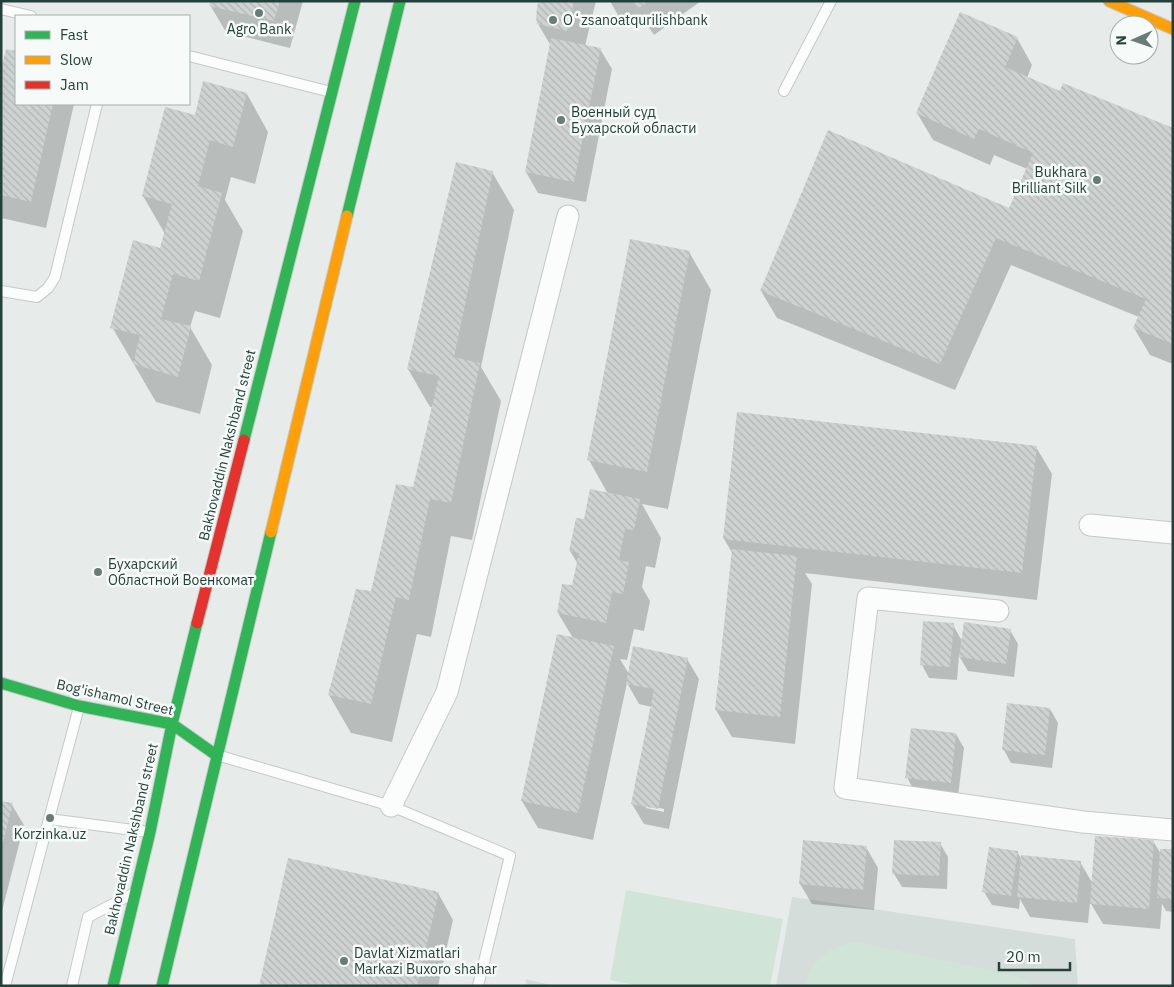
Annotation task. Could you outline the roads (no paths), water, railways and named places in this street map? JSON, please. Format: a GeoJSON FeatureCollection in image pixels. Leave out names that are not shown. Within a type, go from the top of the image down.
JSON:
{"type":"FeatureCollection","features":[{"type":"Feature","properties":{"kind":"main road","name":"Bakhovaddin Nakshband street"},"geometry":{"type":"LineString","coordinates":[[113,986],[150,832],[172,724],[355,1]]}},
{"type":"Feature","properties":{"kind":"main road"},"geometry":{"type":"LineString","coordinates":[[162,986],[216,755],[400,1]]}},
{"type":"Feature","properties":{"kind":"main road"},"geometry":{"type":"LineString","coordinates":[[1109,1],[1173,29]]}},
{"type":"Feature","properties":{"kind":"main road","name":"Bog'ishamol Street"},"geometry":{"type":"LineString","coordinates":[[1,683],[79,706],[172,724],[216,755]]}},
{"type":"Feature","properties":{"kind":"street"},"geometry":{"type":"LineString","coordinates":[[391,806],[447,692],[568,216]]}},
{"type":"Feature","properties":{"kind":"street"},"geometry":{"type":"LineString","coordinates":[[1090,525],[1173,533]]}},
{"type":"Feature","properties":{"kind":"street"},"geometry":{"type":"LineString","coordinates":[[998,612],[868,598],[845,788],[1083,822],[1173,830]]}},
{"type":"Feature","properties":{"kind":"lane"},"geometry":{"type":"LineString","coordinates":[[784,91],[831,1]]}},
{"type":"Feature","properties":{"kind":"lane"},"geometry":{"type":"LineString","coordinates":[[1,9],[27,15]]}},
{"type":"Feature","properties":{"kind":"lane"},"geometry":{"type":"LineString","coordinates":[[190,56],[332,92]]}},
{"type":"Feature","properties":{"kind":"lane"},"geometry":{"type":"LineString","coordinates":[[1,291],[37,297],[48,288],[55,277],[96,105]]}},
{"type":"Feature","properties":{"kind":"lane"},"geometry":{"type":"LineString","coordinates":[[4,979],[79,706]]}},
{"type":"Feature","properties":{"kind":"lane"},"geometry":{"type":"LineString","coordinates":[[216,755],[391,806],[510,856],[478,986]]}},
{"type":"Feature","properties":{"kind":"lane"},"geometry":{"type":"LineString","coordinates":[[49,820],[150,832]]}},
{"type":"Feature","properties":{"kind":"lane"},"geometry":{"type":"LineString","coordinates":[[72,986],[88,917],[135,892]]}},
{"type":"Feature","properties":{"kind":"place","name":"Agro Bank"},"geometry":{"type":"Point","coordinates":[259,13]}},
{"type":"Feature","properties":{"kind":"place","name":"Oʻzsanoatqurilishbank"},"geometry":{"type":"Point","coordinates":[553,20]}},
{"type":"Feature","properties":{"kind":"place","name":"Военный суд Бухарской области"},"geometry":{"type":"Point","coordinates":[561,120]}},
{"type":"Feature","properties":{"kind":"place","name":"Bukhara Brilliant Silk"},"geometry":{"type":"Point","coordinates":[1097,180]}},
{"type":"Feature","properties":{"kind":"place","name":"Бухарский Областной Военкомат"},"geometry":{"type":"Point","coordinates":[98,572]}},
{"type":"Feature","properties":{"kind":"place","name":"Korzinka.uz"},"geometry":{"type":"Point","coordinates":[50,818]}},
{"type":"Feature","properties":{"kind":"place","name":"Davlat Xizmatlari Markazi Buxoro shahar"},"geometry":{"type":"Point","coordinates":[344,961]}}]}
